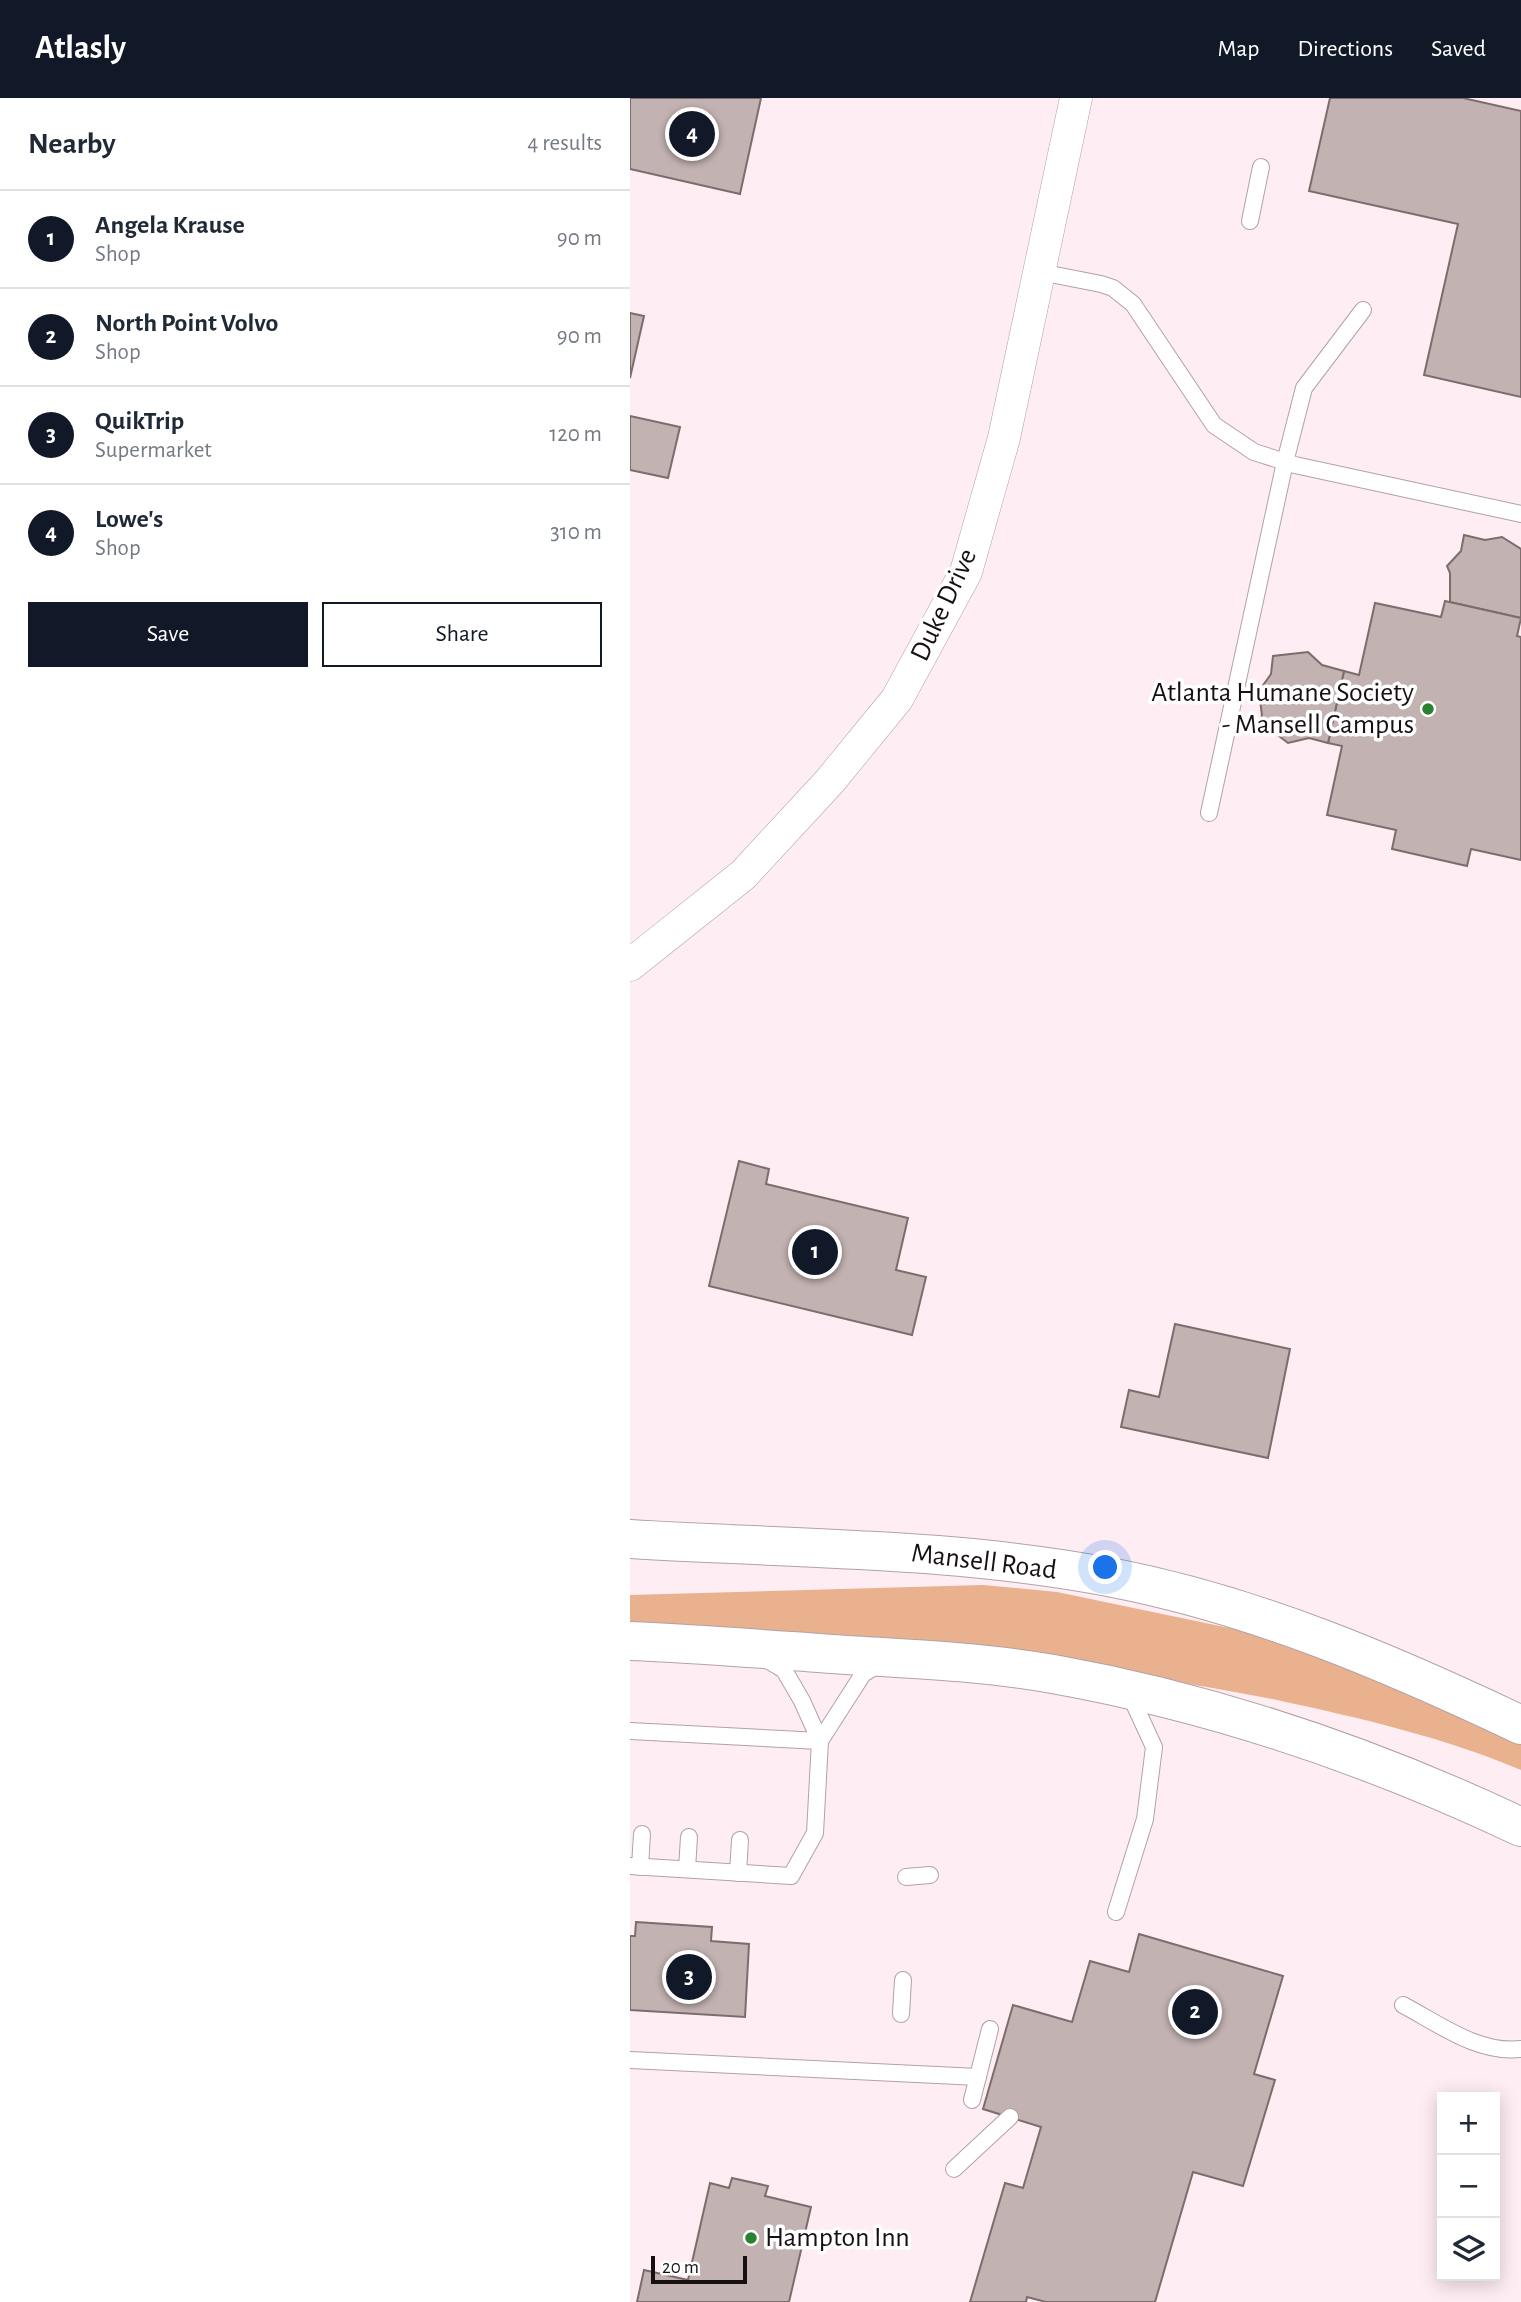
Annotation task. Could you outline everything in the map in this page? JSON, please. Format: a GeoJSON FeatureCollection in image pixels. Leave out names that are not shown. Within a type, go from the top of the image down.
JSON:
{"type":"FeatureCollection","features":[{"type":"Feature","properties":{"kind":"main road","name":"Mansell Road"},"geometry":{"type":"LineString","coordinates":[[630,1539],[796,1549],[906,1552],[1113,1578],[1212,1601],[1316,1636],[1422,1678],[1521,1725]]}},
{"type":"Feature","properties":{"kind":"main road"},"geometry":{"type":"LineString","coordinates":[[630,1640],[890,1657],[1052,1674],[1128,1690],[1301,1737],[1456,1797],[1521,1827]]}},
{"type":"Feature","properties":{"kind":"street","name":"Duke Drive"},"geometry":{"type":"LineString","coordinates":[[630,965],[743,875],[830,781],[897,699],[966,572],[1004,438],[1076,98]]}},
{"type":"Feature","properties":{"kind":"lane"},"geometry":{"type":"LineString","coordinates":[[1250,221],[1261,167]]}},
{"type":"Feature","properties":{"kind":"lane"},"geometry":{"type":"LineString","coordinates":[[1040,272],[1101,284],[1122,295],[1145,317],[1191,395],[1214,425],[1254,452],[1285,462],[1521,514]]}},
{"type":"Feature","properties":{"kind":"lane"},"geometry":{"type":"LineString","coordinates":[[1209,813],[1285,462],[1304,388],[1363,310]]}},
{"type":"Feature","properties":{"kind":"lane"},"geometry":{"type":"LineString","coordinates":[[642,1834],[635,1866],[791,1875],[814,1833],[820,1741],[784,1670],[747,1648]]}},
{"type":"Feature","properties":{"kind":"lane"},"geometry":{"type":"LineString","coordinates":[[820,1741],[863,1674],[890,1657]]}},
{"type":"Feature","properties":{"kind":"lane"},"geometry":{"type":"LineString","coordinates":[[1116,1912],[1145,1819],[1154,1747],[1128,1690]]}},
{"type":"Feature","properties":{"kind":"lane"},"geometry":{"type":"LineString","coordinates":[[630,1731],[820,1741]]}},
{"type":"Feature","properties":{"kind":"lane"},"geometry":{"type":"LineString","coordinates":[[647,1732],[647,1749]]}},
{"type":"Feature","properties":{"kind":"lane"},"geometry":{"type":"LineString","coordinates":[[694,1752],[695,1734]]}},
{"type":"Feature","properties":{"kind":"lane"},"geometry":{"type":"LineString","coordinates":[[745,1755],[746,1737]]}},
{"type":"Feature","properties":{"kind":"lane"},"geometry":{"type":"LineString","coordinates":[[687,1870],[689,1837]]}},
{"type":"Feature","properties":{"kind":"lane"},"geometry":{"type":"LineString","coordinates":[[738,1872],[740,1840]]}},
{"type":"Feature","properties":{"kind":"lane"},"geometry":{"type":"LineString","coordinates":[[906,1877],[930,1875]]}},
{"type":"Feature","properties":{"kind":"lane"},"geometry":{"type":"LineString","coordinates":[[901,2014],[903,1980]]}},
{"type":"Feature","properties":{"kind":"lane"},"geometry":{"type":"LineString","coordinates":[[1403,2004],[1476,2044],[1500,2050],[1521,2049]]}},
{"type":"Feature","properties":{"kind":"lane"},"geometry":{"type":"LineString","coordinates":[[972,2100],[990,2029]]}},
{"type":"Feature","properties":{"kind":"lane"},"geometry":{"type":"LineString","coordinates":[[630,2060],[978,2077]]}},
{"type":"Feature","properties":{"kind":"lane"},"geometry":{"type":"LineString","coordinates":[[954,2169],[1010,2118]]}},
{"type":"Feature","properties":{"kind":"shaded area"},"geometry":{"type":"Polygon","coordinates":[[[983,1585],[1057,1592],[1258,1634],[1366,1675],[1521,1745],[1521,1770],[1401,1729],[1277,1700],[1197,1685],[955,1654],[630,1626],[630,1595],[983,1585]]]}},
{"type":"Feature","properties":{"kind":"building"},"geometry":{"type":"Polygon","coordinates":[[[630,98],[761,98],[740,194],[630,169],[630,98]]]}},
{"type":"Feature","properties":{"kind":"building"},"geometry":{"type":"Polygon","coordinates":[[[1330,98],[1463,98],[1521,111],[1521,397],[1424,375],[1458,224],[1309,191],[1330,98]]]}},
{"type":"Feature","properties":{"kind":"building"},"geometry":{"type":"Polygon","coordinates":[[[630,313],[644,316],[630,378],[630,313]]]}},
{"type":"Feature","properties":{"kind":"building"},"geometry":{"type":"Polygon","coordinates":[[[630,416],[680,427],[668,478],[630,470],[630,416]]]}},
{"type":"Feature","properties":{"kind":"building"},"geometry":{"type":"Polygon","coordinates":[[[1464,535],[1485,540],[1502,537],[1521,549],[1521,618],[1450,602],[1450,573],[1447,566],[1461,551],[1464,535]]]}},
{"type":"Feature","properties":{"kind":"building","name":"Atlanta Humane Society - Mansell Campus"},"geometry":{"type":"Polygon","coordinates":[[[1445,601],[1521,618],[1517,636],[1521,637],[1521,860],[1471,849],[1467,866],[1392,849],[1396,830],[1327,815],[1342,746],[1328,743],[1344,671],[1359,675],[1375,603],[1441,617],[1445,601]]]}},
{"type":"Feature","properties":{"kind":"building"},"geometry":{"type":"Polygon","coordinates":[[[1308,652],[1322,665],[1344,671],[1328,743],[1309,738],[1288,743],[1271,730],[1258,725],[1262,716],[1259,691],[1271,674],[1273,656],[1308,652]]]}},
{"type":"Feature","properties":{"kind":"building"},"geometry":{"type":"Polygon","coordinates":[[[739,1161],[769,1169],[766,1184],[908,1218],[896,1270],[926,1277],[912,1335],[709,1286],[739,1161]]]}},
{"type":"Feature","properties":{"kind":"building"},"geometry":{"type":"Polygon","coordinates":[[[1175,1324],[1290,1349],[1268,1458],[1121,1427],[1129,1390],[1159,1397],[1175,1324]]]}},
{"type":"Feature","properties":{"kind":"building"},"geometry":{"type":"Polygon","coordinates":[[[636,1922],[712,1927],[711,1941],[749,1944],[745,2017],[630,2010],[630,1936],[635,1936],[636,1922]]]}},
{"type":"Feature","properties":{"kind":"building"},"geometry":{"type":"Polygon","coordinates":[[[1139,1934],[1283,1976],[1254,2074],[1275,2080],[1243,2186],[1193,2172],[1155,2302],[1046,2302],[1027,2297],[1026,2302],[970,2302],[1005,2183],[1023,2188],[1041,2127],[983,2109],[1013,2005],[1072,2022],[1090,1961],[1129,1972],[1139,1934]]]}},
{"type":"Feature","properties":{"kind":"building","name":"Hampton Inn"},"geometry":{"type":"Polygon","coordinates":[[[732,2178],[768,2186],[765,2196],[811,2207],[789,2302],[637,2302],[644,2270],[688,2280],[710,2183],[729,2188],[732,2178]]]}},
{"type":"Feature","properties":{"kind":"place","name":"Lowe's"},"geometry":{"type":"Point","coordinates":[692,134]}},
{"type":"Feature","properties":{"kind":"place","name":"Atlanta Humane Society - Mansell Campus"},"geometry":{"type":"Point","coordinates":[1428,709]}},
{"type":"Feature","properties":{"kind":"place","name":"Angela Krause"},"geometry":{"type":"Point","coordinates":[815,1252]}},
{"type":"Feature","properties":{"kind":"place","name":"QuikTrip"},"geometry":{"type":"Point","coordinates":[689,1977]}},
{"type":"Feature","properties":{"kind":"place","name":"North Point Volvo"},"geometry":{"type":"Point","coordinates":[1195,2012]}},
{"type":"Feature","properties":{"kind":"place","name":"Hampton Inn"},"geometry":{"type":"Point","coordinates":[751,2238]}}]}
